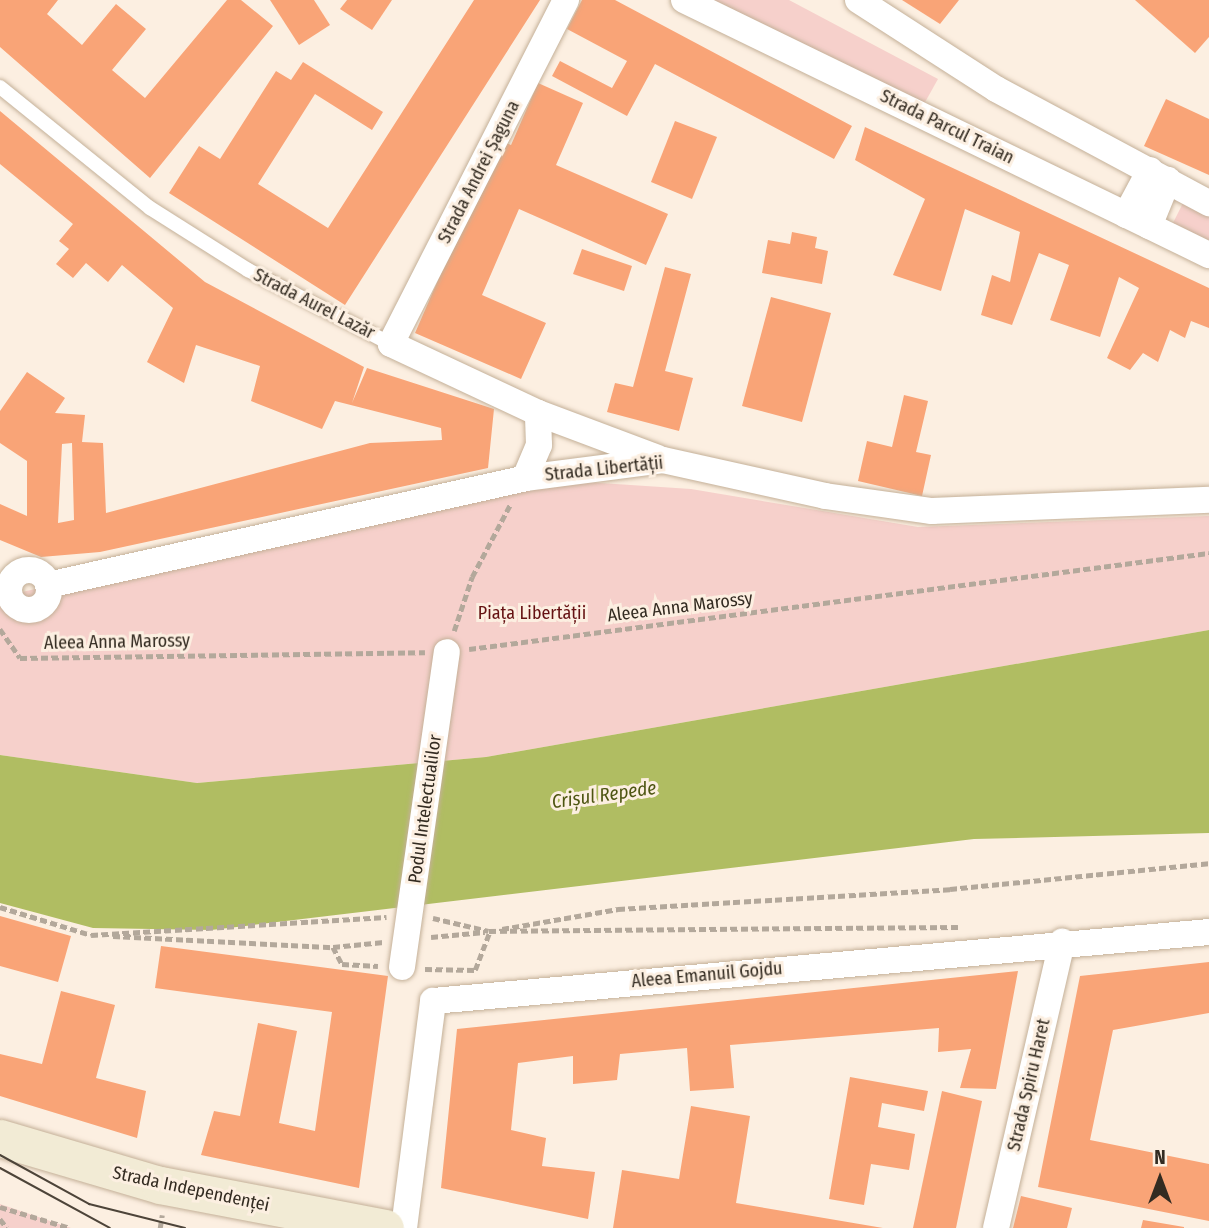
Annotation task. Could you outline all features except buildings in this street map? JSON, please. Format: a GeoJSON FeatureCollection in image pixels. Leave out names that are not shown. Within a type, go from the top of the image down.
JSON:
{"type":"FeatureCollection","features":[{"type":"Feature","properties":{"kind":"street","name":"Strada Andrei Șaguna"},"geometry":{"type":"LineString","coordinates":[[391,344],[566,0]]}},
{"type":"Feature","properties":{"kind":"street","name":"Strada Parcul Traian"},"geometry":{"type":"LineString","coordinates":[[684,0],[1209,255]]}},
{"type":"Feature","properties":{"kind":"street"},"geometry":{"type":"LineString","coordinates":[[858,0],[996,89],[1209,203]]}},
{"type":"Feature","properties":{"kind":"street"},"geometry":{"type":"LineString","coordinates":[[1137,220],[1159,175]]}},
{"type":"Feature","properties":{"kind":"street","name":"Strada Aurel Lazăr"},"geometry":{"type":"LineString","coordinates":[[391,344],[538,413],[663,460]]}},
{"type":"Feature","properties":{"kind":"street"},"geometry":{"type":"LineString","coordinates":[[525,478],[539,445],[538,413]]}},
{"type":"Feature","properties":{"kind":"street","name":"Strada Libertății"},"geometry":{"type":"LineString","coordinates":[[48,585],[525,478],[663,460],[825,496],[932,511],[1209,500]]}},
{"type":"Feature","properties":{"kind":"street"},"geometry":{"type":"LineString","coordinates":[[34,571],[48,585],[47,599],[31,611],[7,582],[34,571]]}},
{"type":"Feature","properties":{"kind":"street","name":"Podul Intelectualilor"},"geometry":{"type":"LineString","coordinates":[[402,967],[447,652]]}},
{"type":"Feature","properties":{"kind":"street","name":"Aleea Emanuil Gojdu"},"geometry":{"type":"LineString","coordinates":[[404,1228],[433,1001],[1062,942],[1209,932]]}},
{"type":"Feature","properties":{"kind":"street","name":"Strada Spiru Haret"},"geometry":{"type":"LineString","coordinates":[[996,1228],[1062,942]]}},
{"type":"Feature","properties":{"kind":"street","name":"Strada Independenței"},"geometry":{"type":"LineString","coordinates":[[0,1138],[160,1185],[385,1228]]}},
{"type":"Feature","properties":{"kind":"street"},"geometry":{"type":"LineString","coordinates":[[0,1148],[43,1152]]}},
{"type":"Feature","properties":{"kind":"lane","name":"Strada Aurel Lazăr"},"geometry":{"type":"LineString","coordinates":[[0,87],[150,208],[248,270],[391,344]]}},
{"type":"Feature","properties":{"kind":"path"},"geometry":{"type":"LineString","coordinates":[[447,652],[472,576],[525,478]]}},
{"type":"Feature","properties":{"kind":"path","name":"Aleea Anna Marossy"},"geometry":{"type":"LineString","coordinates":[[0,629],[20,658],[447,652],[1209,553]]}},
{"type":"Feature","properties":{"kind":"path"},"geometry":{"type":"LineString","coordinates":[[424,938],[489,931],[618,909],[950,889],[1209,863]]}},
{"type":"Feature","properties":{"kind":"path"},"geometry":{"type":"LineString","coordinates":[[0,908],[91,935],[333,947],[398,940]]}},
{"type":"Feature","properties":{"kind":"path"},"geometry":{"type":"LineString","coordinates":[[419,915],[489,931],[974,927]]}},
{"type":"Feature","properties":{"kind":"path"},"geometry":{"type":"LineString","coordinates":[[91,935],[391,916]]}},
{"type":"Feature","properties":{"kind":"path"},"geometry":{"type":"LineString","coordinates":[[333,947],[342,964],[475,970],[489,931]]}},
{"type":"Feature","properties":{"kind":"path"},"geometry":{"type":"LineString","coordinates":[[0,1208],[71,1228]]}},
{"type":"Feature","properties":{"kind":"path"},"geometry":{"type":"LineString","coordinates":[[0,1219],[7,1228]]}},
{"type":"Feature","properties":{"kind":"green space"},"geometry":{"type":"Polygon","coordinates":[[[684,0],[789,0],[938,79],[919,113],[684,0]]]}},
{"type":"Feature","properties":{"kind":"green space"},"geometry":{"type":"Polygon","coordinates":[[[1184,201],[1209,214],[1209,255],[1167,235],[1184,201]]]}},
{"type":"Feature","properties":{"kind":"green space","name":"Piața Libertății"},"geometry":{"type":"Polygon","coordinates":[[[525,478],[691,489],[918,527],[1209,516],[1209,630],[486,757],[197,783],[0,755],[0,597],[525,478]]]}},
{"type":"Feature","properties":{"kind":"green space"},"geometry":{"type":"Polygon","coordinates":[[[0,1204],[71,1228],[0,1228],[0,1204]]]}},
{"type":"Feature","properties":{"kind":"water","name":"Crișul Repede"},"geometry":{"type":"Polygon","coordinates":[[[1209,630],[1209,833],[974,839],[211,930],[93,928],[0,903],[0,755],[197,783],[486,757],[1209,630]]]}},
{"type":"Feature","properties":{"kind":"tram line"},"geometry":{"type":"LineString","coordinates":[[0,1155],[89,1204],[185,1228]]}},
{"type":"Feature","properties":{"kind":"tram line"},"geometry":{"type":"LineString","coordinates":[[0,1168],[110,1228]]}}]}
